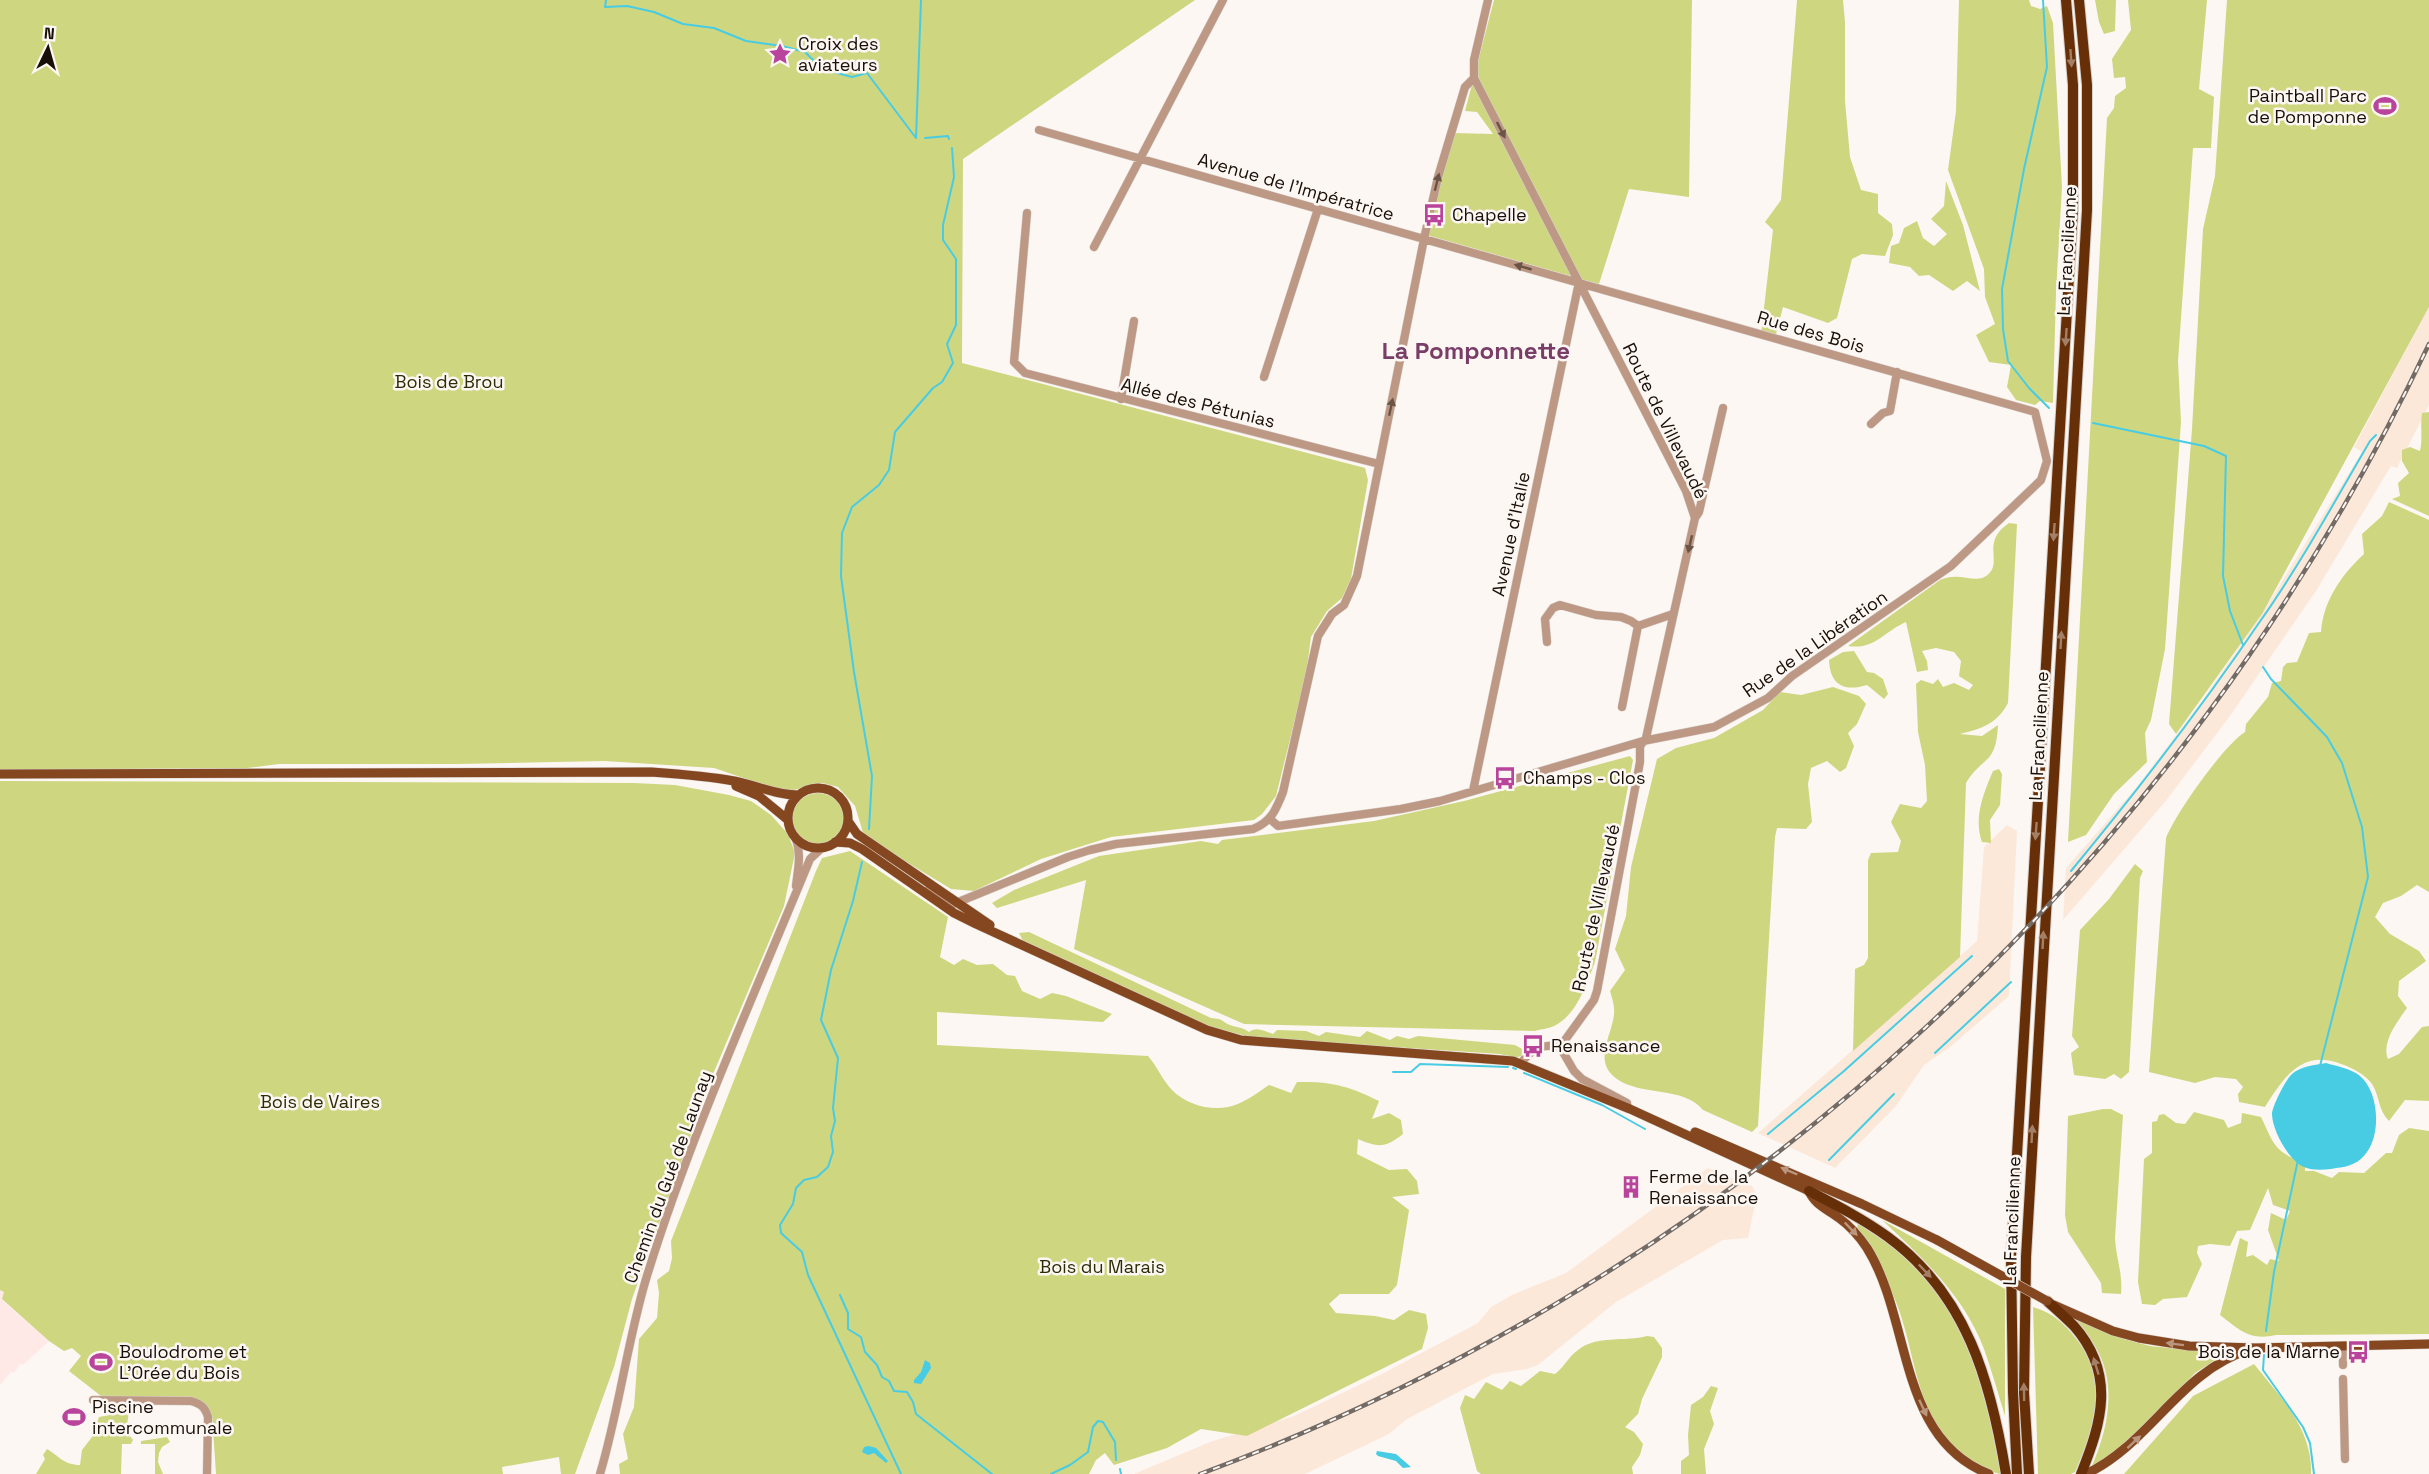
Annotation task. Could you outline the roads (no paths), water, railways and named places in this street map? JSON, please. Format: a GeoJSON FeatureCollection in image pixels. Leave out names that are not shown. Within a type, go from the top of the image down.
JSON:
{"type":"FeatureCollection","features":[{"type":"Feature","properties":{"kind":"highway","name":"La Francilienne"},"geometry":{"type":"LineString","coordinates":[[2017,1474],[2014,1453],[2011,1256],[2073,209],[2073,85],[2066,0]]}},
{"type":"Feature","properties":{"kind":"highway","name":"La Francilienne"},"geometry":{"type":"LineString","coordinates":[[2029,1474],[2024,1393],[2024,1337],[2030,1175],[2087,210],[2087,85],[2079,0]]}},
{"type":"Feature","properties":{"kind":"highway"},"geometry":{"type":"LineString","coordinates":[[1809,1191],[1859,1218],[1890,1239],[1933,1280],[1958,1315],[1978,1356],[2006,1474]]}},
{"type":"Feature","properties":{"kind":"highway"},"geometry":{"type":"LineString","coordinates":[[2047,1301],[2074,1327],[2094,1359],[2100,1381],[2102,1413],[2083,1474]]}},
{"type":"Feature","properties":{"kind":"main road"},"geometry":{"type":"LineString","coordinates":[[0,774],[651,772],[734,781],[779,795],[798,795],[813,788],[829,790],[838,795],[844,803],[848,821],[857,834],[1006,937]]}},
{"type":"Feature","properties":{"kind":"main road"},"geometry":{"type":"LineString","coordinates":[[708,777],[759,796],[788,820],[795,837],[803,844],[823,847],[835,842],[850,843],[954,913],[1207,1029],[1241,1040],[1495,1058],[1532,1065],[1627,1103],[1862,1204],[1937,1240],[2085,1320],[2139,1338],[2189,1346],[2254,1348],[2429,1344]]}},
{"type":"Feature","properties":{"kind":"main road"},"geometry":{"type":"LineString","coordinates":[[788,820],[789,810],[798,795]]}},
{"type":"Feature","properties":{"kind":"main road"},"geometry":{"type":"LineString","coordinates":[[835,842],[848,821]]}},
{"type":"Feature","properties":{"kind":"main road"},"geometry":{"type":"LineString","coordinates":[[1521,1063],[1630,1109],[1809,1191],[1813,1201],[1853,1230],[1878,1268],[1896,1316],[1912,1382],[1921,1407],[1933,1429],[1947,1448],[1989,1474]]}},
{"type":"Feature","properties":{"kind":"main road"},"geometry":{"type":"LineString","coordinates":[[2083,1474],[2103,1466],[2130,1446],[2200,1376],[2219,1362],[2254,1348]]}},
{"type":"Feature","properties":{"kind":"street"},"geometry":{"type":"LineString","coordinates":[[1094,247],[1138,158],[1223,0]]}},
{"type":"Feature","properties":{"kind":"street"},"geometry":{"type":"LineString","coordinates":[[909,882],[927,889],[951,904],[957,904],[983,890],[1090,850],[1116,844],[1253,829],[1270,819],[1276,811],[1318,636],[1332,614],[1344,605],[1357,576],[1438,177],[1465,87],[1474,78],[1474,60],[1488,0]]}},
{"type":"Feature","properties":{"kind":"street","name":"Route de Villevaudé"},"geometry":{"type":"LineString","coordinates":[[1474,78],[1686,491],[1695,518],[1640,746],[1640,762],[1597,991],[1594,1000],[1560,1047]]}},
{"type":"Feature","properties":{"kind":"street","name":"Avenue de l'Impératrice"},"geometry":{"type":"LineString","coordinates":[[1039,130],[1579,282]]}},
{"type":"Feature","properties":{"kind":"street"},"geometry":{"type":"LineString","coordinates":[[1264,377],[1318,208]]}},
{"type":"Feature","properties":{"kind":"street","name":"Allée des Pétunias"},"geometry":{"type":"LineString","coordinates":[[1027,213],[1014,362],[1025,374],[1379,464]]}},
{"type":"Feature","properties":{"kind":"street","name":"Rue des Bois"},"geometry":{"type":"LineString","coordinates":[[1579,282],[2035,412],[2047,461]]}},
{"type":"Feature","properties":{"kind":"street","name":"Avenue d'Italie"},"geometry":{"type":"LineString","coordinates":[[1473,791],[1579,282]]}},
{"type":"Feature","properties":{"kind":"street"},"geometry":{"type":"LineString","coordinates":[[1121,399],[1134,321]]}},
{"type":"Feature","properties":{"kind":"street"},"geometry":{"type":"LineString","coordinates":[[1871,424],[1883,413],[1890,411],[1897,372]]}},
{"type":"Feature","properties":{"kind":"street"},"geometry":{"type":"LineString","coordinates":[[1695,518],[1699,512],[1723,408]]}},
{"type":"Feature","properties":{"kind":"street","name":"Rue de la Libération"},"geometry":{"type":"LineString","coordinates":[[1270,819],[1278,826],[1401,809],[1473,791],[1643,741],[1714,727],[1768,698],[1792,676],[1952,566],[2041,480],[2047,461]]}},
{"type":"Feature","properties":{"kind":"street"},"geometry":{"type":"LineString","coordinates":[[1547,642],[1545,618],[1553,608],[1560,605],[1596,615],[1621,617],[1638,626]]}},
{"type":"Feature","properties":{"kind":"street"},"geometry":{"type":"LineString","coordinates":[[1638,626],[1673,614]]}},
{"type":"Feature","properties":{"kind":"street"},"geometry":{"type":"LineString","coordinates":[[1622,708],[1638,626]]}},
{"type":"Feature","properties":{"kind":"street","name":"Chemin du Gué de Launay"},"geometry":{"type":"LineString","coordinates":[[794,899],[800,857],[800,849],[795,837]]}},
{"type":"Feature","properties":{"kind":"street","name":"Chemin du Gué de Launay"},"geometry":{"type":"LineString","coordinates":[[600,1474],[647,1276],[711,1100],[810,860],[823,847]]}},
{"type":"Feature","properties":{"kind":"street"},"geometry":{"type":"LineString","coordinates":[[1521,1063],[1536,1048],[1549,1045],[1560,1047],[1574,1071],[1582,1079],[1627,1103]]}},
{"type":"Feature","properties":{"kind":"street"},"geometry":{"type":"LineString","coordinates":[[2343,1346],[2343,1365]]}},
{"type":"Feature","properties":{"kind":"street"},"geometry":{"type":"LineString","coordinates":[[2343,1379],[2345,1459]]}},
{"type":"Feature","properties":{"kind":"street"},"geometry":{"type":"LineString","coordinates":[[93,1400],[191,1401],[201,1404],[208,1417],[207,1474]]}},
{"type":"Feature","properties":{"kind":"water"},"geometry":{"type":"Polygon","coordinates":[[[2326,1063],[2353,1071],[2366,1083],[2374,1102],[2376,1124],[2371,1144],[2364,1156],[2349,1165],[2324,1170],[2298,1164],[2282,1144],[2272,1114],[2286,1081],[2292,1074],[2304,1068],[2326,1063]]]}},
{"type":"Feature","properties":{"kind":"water"},"geometry":{"type":"Polygon","coordinates":[[[925,1360],[930,1363],[931,1368],[921,1384],[914,1383],[921,1372],[925,1360]]]}},
{"type":"Feature","properties":{"kind":"water"},"geometry":{"type":"Polygon","coordinates":[[[864,1447],[876,1448],[888,1461],[886,1463],[874,1453],[868,1455],[862,1452],[864,1447]]]}},
{"type":"Feature","properties":{"kind":"water"},"geometry":{"type":"Polygon","coordinates":[[[1377,1451],[1396,1454],[1411,1467],[1403,1468],[1396,1461],[1378,1456],[1377,1451]]]}},
{"type":"Feature","properties":{"kind":"waterway"},"geometry":{"type":"LineString","coordinates":[[606,0],[605,7],[627,6],[654,12],[683,24],[714,28],[746,41],[805,52],[822,69],[852,77],[867,73],[916,138]]}},
{"type":"Feature","properties":{"kind":"waterway"},"geometry":{"type":"LineString","coordinates":[[916,138],[921,0]]}},
{"type":"Feature","properties":{"kind":"waterway"},"geometry":{"type":"LineString","coordinates":[[2043,0],[2047,67],[2024,169],[2002,289],[2003,329],[2008,361],[2029,388],[2049,408]]}},
{"type":"Feature","properties":{"kind":"waterway"},"geometry":{"type":"LineString","coordinates":[[925,138],[948,136],[949,139]]}},
{"type":"Feature","properties":{"kind":"waterway"},"geometry":{"type":"LineString","coordinates":[[869,829],[872,776],[854,672],[841,576],[842,533],[852,507],[879,485],[889,470],[895,432],[933,388],[942,382],[953,363],[947,344],[956,325],[956,259],[943,240],[943,225],[954,177],[952,148]]}},
{"type":"Feature","properties":{"kind":"waterway"},"geometry":{"type":"LineString","coordinates":[[2093,423],[2204,446],[2226,456],[2223,576],[2230,611],[2243,645]]}},
{"type":"Feature","properties":{"kind":"waterway"},"geometry":{"type":"LineString","coordinates":[[2071,871],[2121,810],[2216,685],[2276,598],[2370,441],[2376,435]]}},
{"type":"Feature","properties":{"kind":"waterway"},"geometry":{"type":"LineString","coordinates":[[2263,667],[2271,679],[2327,737],[2342,763],[2362,827],[2368,877],[2320,1066]]}},
{"type":"Feature","properties":{"kind":"waterway"},"geometry":{"type":"LineString","coordinates":[[862,862],[853,901],[831,970],[821,1020],[838,1058],[833,1108],[835,1121],[831,1136],[833,1152],[828,1167],[817,1177],[804,1180],[796,1188],[793,1204],[780,1225],[781,1233],[802,1252],[808,1275],[901,1474]]}},
{"type":"Feature","properties":{"kind":"waterway"},"geometry":{"type":"LineString","coordinates":[[1768,1134],[1844,1071],[1972,956]]}},
{"type":"Feature","properties":{"kind":"waterway"},"geometry":{"type":"LineString","coordinates":[[1935,1053],[2011,982]]}},
{"type":"Feature","properties":{"kind":"waterway"},"geometry":{"type":"LineString","coordinates":[[1393,1072],[1411,1072],[1420,1064],[1508,1067]]}},
{"type":"Feature","properties":{"kind":"waterway"},"geometry":{"type":"LineString","coordinates":[[1524,1073],[1602,1105],[1645,1129]]}},
{"type":"Feature","properties":{"kind":"waterway"},"geometry":{"type":"LineString","coordinates":[[1829,1160],[1894,1094]]}},
{"type":"Feature","properties":{"kind":"waterway"},"geometry":{"type":"LineString","coordinates":[[2266,1331],[2274,1272],[2298,1160]]}},
{"type":"Feature","properties":{"kind":"waterway"},"geometry":{"type":"LineString","coordinates":[[840,1295],[848,1313],[848,1329],[861,1337],[865,1352],[877,1365],[882,1377],[889,1381],[894,1391],[907,1392],[916,1414],[992,1474]]}},
{"type":"Feature","properties":{"kind":"waterway"},"geometry":{"type":"LineString","coordinates":[[2264,1355],[2263,1370],[2303,1427],[2310,1443],[2314,1474]]}},
{"type":"Feature","properties":{"kind":"waterway"},"geometry":{"type":"LineString","coordinates":[[1051,1474],[1070,1465],[1088,1452],[1093,1427],[1098,1421],[1103,1422],[1115,1442],[1116,1460]]}},
{"type":"Feature","properties":{"kind":"waterway"},"geometry":{"type":"LineString","coordinates":[[1120,1469],[1121,1474]]}},
{"type":"Feature","properties":{"kind":"railway"},"geometry":{"type":"LineString","coordinates":[[1200,1474],[1397,1390],[1585,1286],[1761,1166],[1924,1029],[2074,877],[2209,711],[2328,533],[2429,344]]}},
{"type":"Feature","properties":{"kind":"place","name":"Croix des aviateurs"},"geometry":{"type":"Point","coordinates":[780,54]}},
{"type":"Feature","properties":{"kind":"place","name":"Paintball Parc de Pomponne"},"geometry":{"type":"Point","coordinates":[2385,106]}},
{"type":"Feature","properties":{"kind":"place","name":"Chapelle"},"geometry":{"type":"Point","coordinates":[1434,215]}},
{"type":"Feature","properties":{"kind":"place","name":"Champs - Clos"},"geometry":{"type":"Point","coordinates":[1505,778]}},
{"type":"Feature","properties":{"kind":"place","name":"Renaissance"},"geometry":{"type":"Point","coordinates":[1533,1046]}},
{"type":"Feature","properties":{"kind":"place","name":"Ferme de la Renaissance"},"geometry":{"type":"Point","coordinates":[1631,1187]}},
{"type":"Feature","properties":{"kind":"place","name":"Bois de la Marne"},"geometry":{"type":"Point","coordinates":[2358,1352]}},
{"type":"Feature","properties":{"kind":"place","name":"Boulodrome et L’Orée du Bois"},"geometry":{"type":"Point","coordinates":[101,1362]}},
{"type":"Feature","properties":{"kind":"place","name":"Piscine intercommunale"},"geometry":{"type":"Point","coordinates":[74,1417]}},
{"type":"Feature","properties":{"kind":"district","name":"La Pomponnette"},"geometry":{"type":"Point","coordinates":[1476,351]}},
{"type":"Feature","properties":{"kind":"park label","name":"Bois de Brou"},"geometry":{"type":"Point","coordinates":[449,382]}},
{"type":"Feature","properties":{"kind":"park label","name":"Bois de Vaires"},"geometry":{"type":"Point","coordinates":[320,1102]}},
{"type":"Feature","properties":{"kind":"park label","name":"Bois du Marais"},"geometry":{"type":"Point","coordinates":[1102,1267]}}]}
